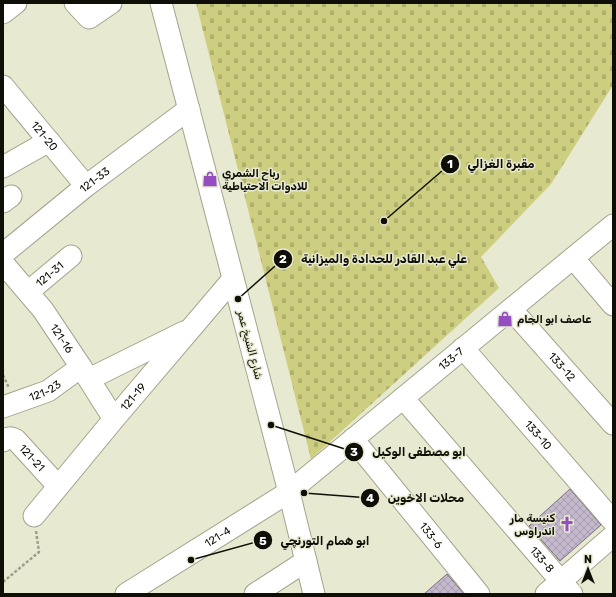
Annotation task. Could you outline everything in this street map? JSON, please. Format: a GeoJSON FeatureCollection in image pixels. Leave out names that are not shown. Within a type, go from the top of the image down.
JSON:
{"type":"FeatureCollection","features":[{"type":"Feature","properties":{"kind":"street"},"geometry":{"type":"LineString","coordinates":[[3,13],[16,3]]}},
{"type":"Feature","properties":{"kind":"street"},"geometry":{"type":"LineString","coordinates":[[75,3],[89,18],[111,3]]}},
{"type":"Feature","properties":{"kind":"street","name":"شارع الشيخ عمر"},"geometry":{"type":"LineString","coordinates":[[161,3],[289,492],[314,594]]}},
{"type":"Feature","properties":{"kind":"street","name":"121-20"},"geometry":{"type":"LineString","coordinates":[[3,86],[86,186]]}},
{"type":"Feature","properties":{"kind":"street","name":"121-33"},"geometry":{"type":"LineString","coordinates":[[3,254],[86,186],[189,109]]}},
{"type":"Feature","properties":{"kind":"street"},"geometry":{"type":"LineString","coordinates":[[3,168],[49,141]]}},
{"type":"Feature","properties":{"kind":"street","name":"133-7"},"geometry":{"type":"LineString","coordinates":[[289,492],[611,225]]}},
{"type":"Feature","properties":{"kind":"street","name":"121-31"},"geometry":{"type":"LineString","coordinates":[[28,292],[71,256]]}},
{"type":"Feature","properties":{"kind":"street"},"geometry":{"type":"LineString","coordinates":[[573,258],[613,305]]}},
{"type":"Feature","properties":{"kind":"street","name":"121-16"},"geometry":{"type":"LineString","coordinates":[[3,263],[43,310],[114,419]]}},
{"type":"Feature","properties":{"kind":"street","name":"121-19"},"geometry":{"type":"LineString","coordinates":[[34,516],[233,279]]}},
{"type":"Feature","properties":{"kind":"street","name":"133-12"},"geometry":{"type":"LineString","coordinates":[[511,309],[613,424]]}},
{"type":"Feature","properties":{"kind":"street","name":"121-23"},"geometry":{"type":"LineString","coordinates":[[3,407],[48,391],[85,373],[191,329]]}},
{"type":"Feature","properties":{"kind":"street","name":"133-10"},"geometry":{"type":"LineString","coordinates":[[463,348],[613,521]]}},
{"type":"Feature","properties":{"kind":"street","name":"133-8"},"geometry":{"type":"LineString","coordinates":[[403,398],[560,590]]}},
{"type":"Feature","properties":{"kind":"street","name":"121-21"},"geometry":{"type":"LineString","coordinates":[[3,441],[8,437],[12,437],[16,440],[58,486]]}},
{"type":"Feature","properties":{"kind":"street","name":"133-6"},"geometry":{"type":"LineString","coordinates":[[353,439],[479,594]]}},
{"type":"Feature","properties":{"kind":"street","name":"121-4"},"geometry":{"type":"LineString","coordinates":[[126,594],[289,492]]}},
{"type":"Feature","properties":{"kind":"street"},"geometry":{"type":"LineString","coordinates":[[560,590],[613,536]]}},
{"type":"Feature","properties":{"kind":"street"},"geometry":{"type":"LineString","coordinates":[[255,594],[306,561]]}},
{"type":"Feature","properties":{"kind":"path"},"geometry":{"type":"LineString","coordinates":[[3,582],[39,552],[34,516]]}},
{"type":"Feature","properties":{"kind":"green space"},"geometry":{"type":"Polygon","coordinates":[[[196,3],[613,3],[613,85],[551,184],[481,257],[499,288],[311,459],[196,3]]]}},
{"type":"Feature","properties":{"kind":"building","name":"كنيسة مار اندراوس"},"geometry":{"type":"Polygon","coordinates":[[[570,489],[601,525],[560,561],[529,526],[570,489]]]}},
{"type":"Feature","properties":{"kind":"building"},"geometry":{"type":"Polygon","coordinates":[[[447,574],[464,594],[424,594],[447,574]]]}},
{"type":"Feature","properties":{"kind":"place","name":"رباح الشمري للادوات الاحتياطية"},"geometry":{"type":"Point","coordinates":[210,179]}},
{"type":"Feature","properties":{"kind":"place","name":"مقبرة الغزالي"},"geometry":{"type":"Point","coordinates":[384,221]}},
{"type":"Feature","properties":{"kind":"place","name":"علي عبد القادر للحدادة والميزانية"},"geometry":{"type":"Point","coordinates":[238,299]}},
{"type":"Feature","properties":{"kind":"place","name":"عاصف ابو الجام"},"geometry":{"type":"Point","coordinates":[505,319]}},
{"type":"Feature","properties":{"kind":"place","name":"ابو مصطفى الوكيل"},"geometry":{"type":"Point","coordinates":[271,425]}},
{"type":"Feature","properties":{"kind":"place","name":"محلات الاخوين"},"geometry":{"type":"Point","coordinates":[304,493]}},
{"type":"Feature","properties":{"kind":"place","name":"كنيسة مار اندراوس"},"geometry":{"type":"Point","coordinates":[567,524]}},
{"type":"Feature","properties":{"kind":"place","name":"ابو همام التورنچي"},"geometry":{"type":"Point","coordinates":[191,560]}}]}
